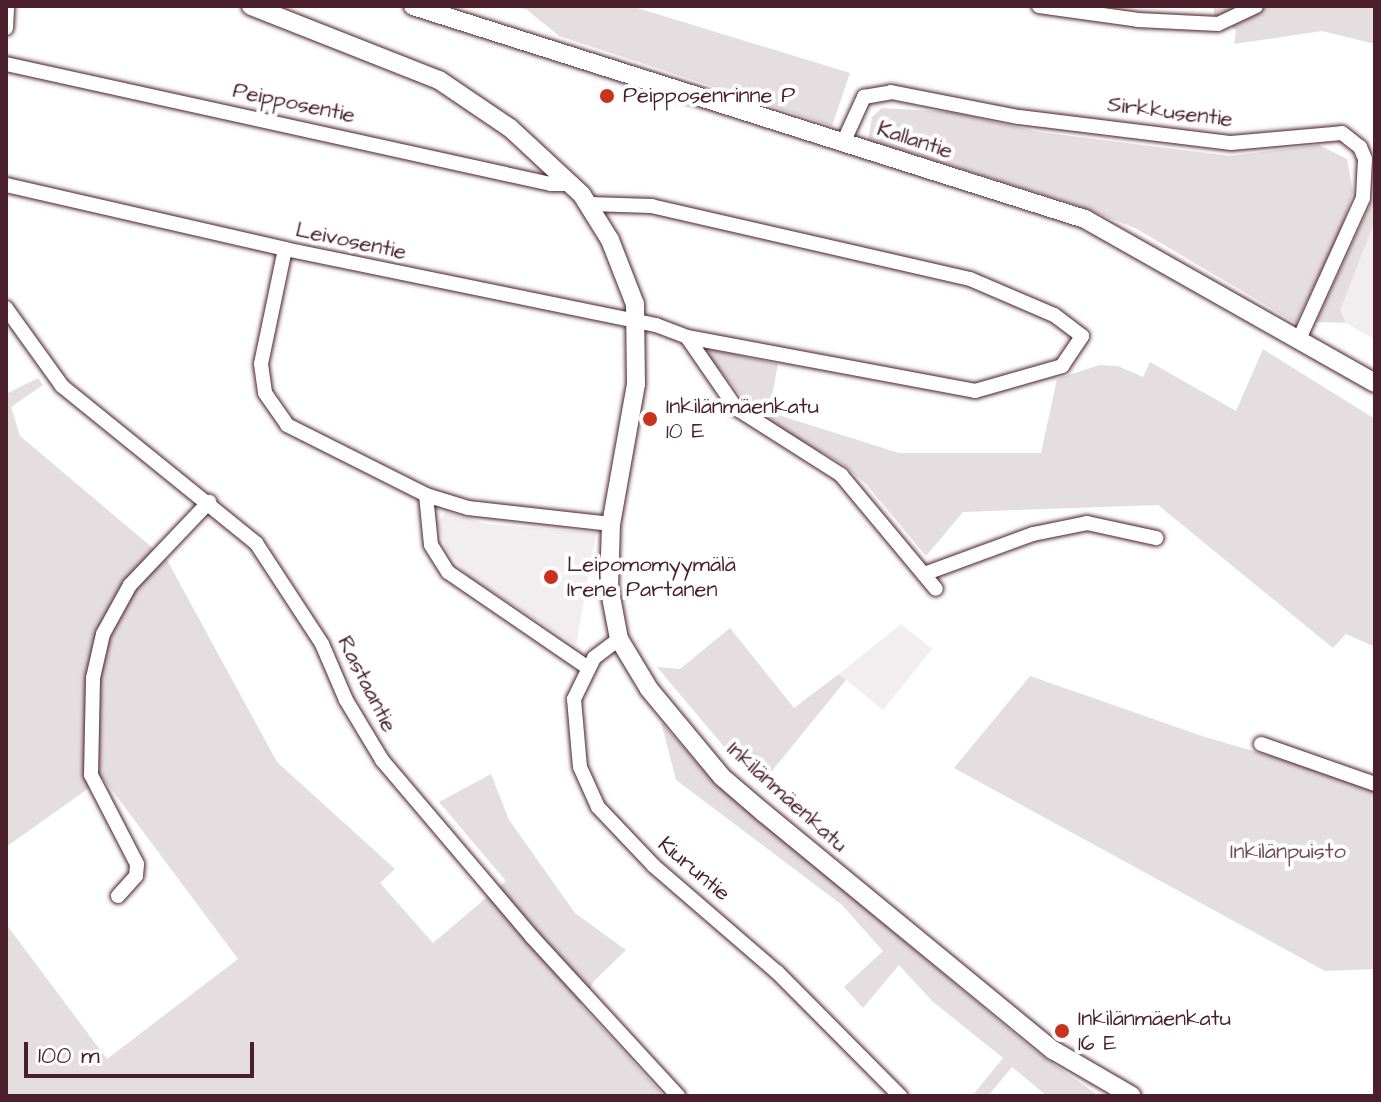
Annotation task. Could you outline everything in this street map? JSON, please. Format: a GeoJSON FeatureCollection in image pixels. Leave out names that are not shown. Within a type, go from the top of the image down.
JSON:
{"type":"FeatureCollection","features":[{"type":"Feature","properties":{"kind":"street"},"geometry":{"type":"LineString","coordinates":[[6,28],[7,6]]}},
{"type":"Feature","properties":{"kind":"street","name":"Inkilänmäenkatu"},"geometry":{"type":"LineString","coordinates":[[251,6],[439,80],[510,128],[573,184],[589,204],[625,273],[637,323],[633,419],[611,524],[609,586],[619,639],[649,689],[722,777],[1053,1050],[1132,1096]]}},
{"type":"Feature","properties":{"kind":"street","name":"Kallantie"},"geometry":{"type":"LineString","coordinates":[[413,6],[454,12],[843,143],[1085,219],[1375,383]]}},
{"type":"Feature","properties":{"kind":"street"},"geometry":{"type":"LineString","coordinates":[[1039,6],[1138,20],[1218,24],[1256,6]]}},
{"type":"Feature","properties":{"kind":"street","name":"Peipposentie"},"geometry":{"type":"LineString","coordinates":[[6,64],[551,184],[573,184]]}},
{"type":"Feature","properties":{"kind":"street","name":"Sirkkusentie"},"geometry":{"type":"LineString","coordinates":[[843,143],[864,97],[891,92],[1019,117],[1231,143],[1342,133],[1360,147],[1365,159],[1363,198],[1299,339]]}},
{"type":"Feature","properties":{"kind":"street","name":"Leivosentie"},"geometry":{"type":"LineString","coordinates":[[6,185],[285,249],[637,323],[687,337],[975,391],[1062,366],[1082,336],[1054,315],[970,279],[652,206],[589,204]]}},
{"type":"Feature","properties":{"kind":"street"},"geometry":{"type":"LineString","coordinates":[[285,249],[261,364],[271,406],[304,436],[426,495],[468,508],[611,524]]}},
{"type":"Feature","properties":{"kind":"street","name":"Rastaantie"},"geometry":{"type":"LineString","coordinates":[[6,308],[62,386],[256,543],[278,572],[382,760],[532,937],[678,1096]]}},
{"type":"Feature","properties":{"kind":"street"},"geometry":{"type":"LineString","coordinates":[[687,337],[736,408],[841,475],[936,589]]}},
{"type":"Feature","properties":{"kind":"street"},"geometry":{"type":"LineString","coordinates":[[426,495],[431,545],[448,572],[588,668]]}},
{"type":"Feature","properties":{"kind":"street"},"geometry":{"type":"LineString","coordinates":[[118,896],[136,876],[137,864],[91,775],[93,678],[103,634],[130,585],[209,502]]}},
{"type":"Feature","properties":{"kind":"street"},"geometry":{"type":"LineString","coordinates":[[924,574],[1033,534],[1087,523],[1156,538]]}},
{"type":"Feature","properties":{"kind":"street","name":"Kiuruntie"},"geometry":{"type":"LineString","coordinates":[[619,639],[601,649],[588,668],[574,699],[575,743],[598,807],[654,866],[777,972],[900,1096]]}},
{"type":"Feature","properties":{"kind":"street"},"geometry":{"type":"LineString","coordinates":[[1261,744],[1375,784]]}},
{"type":"Feature","properties":{"kind":"shaded area"},"geometry":{"type":"Polygon","coordinates":[[[1375,221],[1375,340],[1346,323],[1339,310],[1375,221]]]}},
{"type":"Feature","properties":{"kind":"shaded area"},"geometry":{"type":"Polygon","coordinates":[[[446,512],[487,524],[596,533],[576,645],[469,577],[447,551],[437,523],[446,512]]]}},
{"type":"Feature","properties":{"kind":"shaded area"},"geometry":{"type":"Polygon","coordinates":[[[901,624],[932,649],[883,710],[839,674],[901,624]]]}},
{"type":"Feature","properties":{"kind":"green space"},"geometry":{"type":"Polygon","coordinates":[[[503,6],[631,6],[850,73],[832,126],[559,36],[526,9],[503,6]]]}},
{"type":"Feature","properties":{"kind":"green space"},"geometry":{"type":"Polygon","coordinates":[[[1214,6],[1375,6],[1375,44],[1322,31],[1234,44],[1236,30],[1214,16],[1214,6]]]}},
{"type":"Feature","properties":{"kind":"green space"},"geometry":{"type":"Polygon","coordinates":[[[882,108],[951,112],[1039,132],[1230,156],[1319,145],[1347,159],[1353,192],[1339,235],[1296,323],[1137,229],[1074,204],[868,140],[872,117],[882,108]]]}},
{"type":"Feature","properties":{"kind":"green space"},"geometry":{"type":"Polygon","coordinates":[[[1375,194],[1375,221],[1340,310],[1346,323],[1316,322],[1375,194]]]}},
{"type":"Feature","properties":{"kind":"green space"},"geometry":{"type":"Polygon","coordinates":[[[708,349],[778,364],[769,412],[899,453],[1041,453],[1057,379],[1099,365],[1118,366],[1143,377],[1150,362],[1236,411],[1263,349],[1375,419],[1375,647],[1346,634],[1333,648],[1158,505],[963,512],[926,556],[866,484],[843,464],[760,418],[708,356],[708,349]]]}},
{"type":"Feature","properties":{"kind":"green space"},"geometry":{"type":"Polygon","coordinates":[[[38,378],[43,385],[11,407],[20,436],[167,560],[277,762],[395,869],[380,883],[433,943],[506,881],[439,802],[491,774],[509,820],[575,913],[626,950],[594,981],[580,1004],[664,1096],[6,1096],[6,924],[107,1059],[238,959],[103,778],[6,847],[6,394],[38,378]]]}},
{"type":"Feature","properties":{"kind":"green space"},"geometry":{"type":"Polygon","coordinates":[[[730,628],[794,708],[839,674],[846,680],[763,782],[730,754],[657,667],[680,669],[730,628]]]}},
{"type":"Feature","properties":{"kind":"green space","name":"Inkilänpuisto"},"geometry":{"type":"Polygon","coordinates":[[[1030,676],[1202,736],[1375,787],[1375,969],[1325,971],[954,768],[1030,676]]]}},
{"type":"Feature","properties":{"kind":"green space"},"geometry":{"type":"Polygon","coordinates":[[[661,722],[710,778],[1035,1051],[1099,1096],[1047,1096],[1012,1067],[988,1096],[972,1096],[1003,1058],[932,1001],[899,965],[863,1008],[844,987],[883,951],[842,905],[676,780],[661,722]]]}},
{"type":"Feature","properties":{"kind":"place","name":"Peipposenrinne P"},"geometry":{"type":"Point","coordinates":[607,96]}},
{"type":"Feature","properties":{"kind":"place","name":"Inkilänmäenkatu 10 E"},"geometry":{"type":"Point","coordinates":[650,419]}},
{"type":"Feature","properties":{"kind":"place","name":"Leipomomyymälä Irene Partanen"},"geometry":{"type":"Point","coordinates":[551,577]}},
{"type":"Feature","properties":{"kind":"place","name":"Inkilänmäenkatu 16 E"},"geometry":{"type":"Point","coordinates":[1062,1031]}}]}
